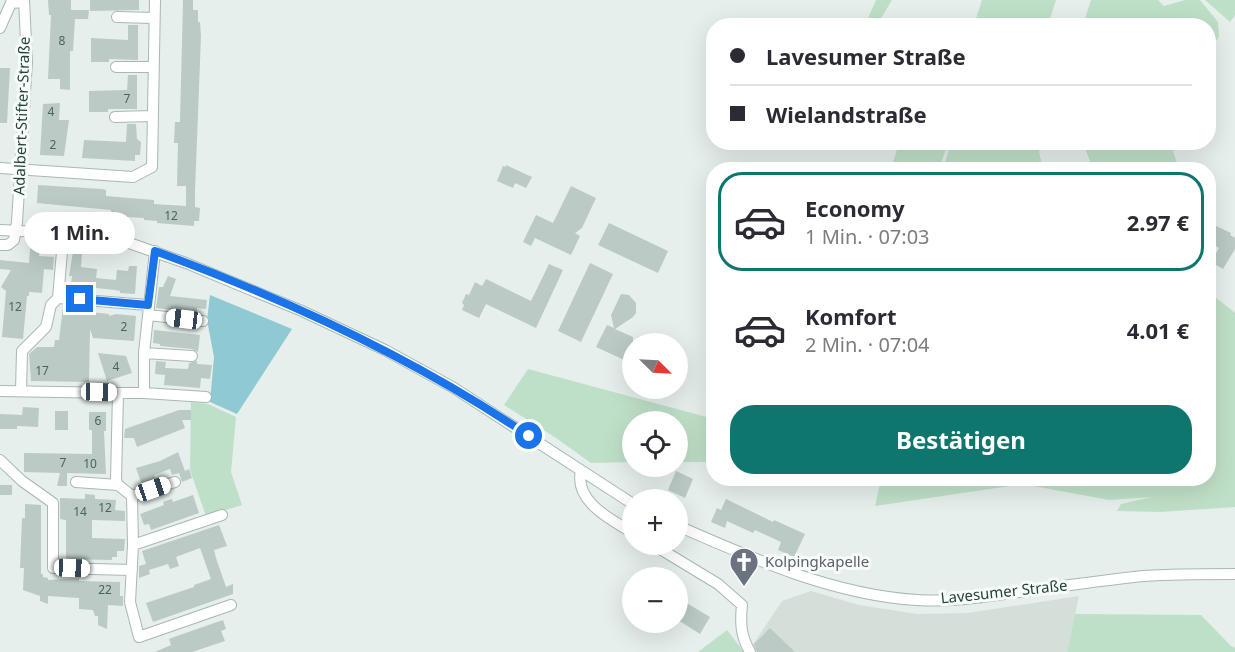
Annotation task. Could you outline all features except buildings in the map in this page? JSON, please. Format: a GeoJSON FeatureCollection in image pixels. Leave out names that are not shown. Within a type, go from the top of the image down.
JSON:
{"type":"FeatureCollection","features":[{"type":"Feature","properties":{"kind":"street"},"geometry":{"type":"LineString","coordinates":[[0,168],[133,177],[152,168],[154,0]]}},
{"type":"Feature","properties":{"kind":"street","name":"Adalbert-Stifter-Straße"},"geometry":{"type":"LineString","coordinates":[[0,28],[11,3],[24,1],[27,62],[16,230]]}},
{"type":"Feature","properties":{"kind":"street"},"geometry":{"type":"LineString","coordinates":[[117,17],[154,18]]}},
{"type":"Feature","properties":{"kind":"street"},"geometry":{"type":"LineString","coordinates":[[116,67],[153,68]]}},
{"type":"Feature","properties":{"kind":"street"},"geometry":{"type":"LineString","coordinates":[[115,117],[152,116]]}},
{"type":"Feature","properties":{"kind":"street"},"geometry":{"type":"LineString","coordinates":[[0,230],[97,237],[155,251],[302,311],[385,350],[496,414],[622,497]]}},
{"type":"Feature","properties":{"kind":"street"},"geometry":{"type":"LineString","coordinates":[[0,245],[8,245],[14,240],[16,230]]}},
{"type":"Feature","properties":{"kind":"street"},"geometry":{"type":"LineString","coordinates":[[144,393],[144,353],[155,251]]}},
{"type":"Feature","properties":{"kind":"street"},"geometry":{"type":"LineString","coordinates":[[21,391],[22,351],[46,327],[51,305],[58,298],[62,252]]}},
{"type":"Feature","properties":{"kind":"street"},"geometry":{"type":"LineString","coordinates":[[58,298],[148,310],[202,321]]}},
{"type":"Feature","properties":{"kind":"street"},"geometry":{"type":"LineString","coordinates":[[144,353],[192,356]]}},
{"type":"Feature","properties":{"kind":"street"},"geometry":{"type":"LineString","coordinates":[[0,391],[144,393],[206,397]]}},
{"type":"Feature","properties":{"kind":"street"},"geometry":{"type":"LineString","coordinates":[[118,393],[116,480],[118,485],[132,496]]}},
{"type":"Feature","properties":{"kind":"street"},"geometry":{"type":"LineString","coordinates":[[0,460],[22,481],[53,503],[53,568],[132,570]]}},
{"type":"Feature","properties":{"kind":"street"},"geometry":{"type":"LineString","coordinates":[[581,471],[578,482],[584,497],[622,526]]}},
{"type":"Feature","properties":{"kind":"street"},"geometry":{"type":"LineString","coordinates":[[76,482],[118,485]]}},
{"type":"Feature","properties":{"kind":"street"},"geometry":{"type":"LineString","coordinates":[[132,496],[175,482]]}},
{"type":"Feature","properties":{"kind":"street"},"geometry":{"type":"LineString","coordinates":[[132,496],[133,545],[130,602],[139,636],[231,605]]}},
{"type":"Feature","properties":{"kind":"street"},"geometry":{"type":"LineString","coordinates":[[133,545],[222,516]]}},
{"type":"Feature","properties":{"kind":"street","name":"Lavesumer Straße"},"geometry":{"type":"LineString","coordinates":[[688,530],[804,576],[863,594],[891,598],[954,600],[1143,576],[1235,574]]}},
{"type":"Feature","properties":{"kind":"street"},"geometry":{"type":"LineString","coordinates":[[670,555],[718,584],[742,605],[740,624],[743,640],[750,652]]}},
{"type":"Feature","properties":{"kind":"shaded area"},"geometry":{"type":"Polygon","coordinates":[[[811,591],[859,605],[917,614],[968,613],[1079,596],[1067,652],[757,652],[752,646],[782,601],[811,591]]]}},
{"type":"Feature","properties":{"kind":"green space"},"geometry":{"type":"Polygon","coordinates":[[[876,0],[892,0],[881,18],[868,18],[876,0]]]}},
{"type":"Feature","properties":{"kind":"green space"},"geometry":{"type":"Polygon","coordinates":[[[982,0],[1056,0],[1050,18],[976,18],[982,0]]]}},
{"type":"Feature","properties":{"kind":"green space"},"geometry":{"type":"Polygon","coordinates":[[[1091,0],[1158,0],[1164,6],[1185,0],[1200,0],[1215,18],[1085,18],[1091,0]]]}},
{"type":"Feature","properties":{"kind":"green space"},"geometry":{"type":"Polygon","coordinates":[[[1205,0],[1235,0],[1235,15],[1230,22],[1205,0]]]}},
{"type":"Feature","properties":{"kind":"green space"},"geometry":{"type":"Polygon","coordinates":[[[1216,20],[1218,22],[1219,37],[1216,41],[1216,20]]]}},
{"type":"Feature","properties":{"kind":"green space"},"geometry":{"type":"Polygon","coordinates":[[[897,150],[946,150],[941,162],[893,162],[897,150]]]}},
{"type":"Feature","properties":{"kind":"green space"},"geometry":{"type":"Polygon","coordinates":[[[949,150],[1040,150],[1041,162],[945,162],[949,150]]]}},
{"type":"Feature","properties":{"kind":"green space"},"geometry":{"type":"Polygon","coordinates":[[[1086,150],[1173,150],[1177,162],[1090,162],[1086,150]]]}},
{"type":"Feature","properties":{"kind":"green space"},"geometry":{"type":"Polygon","coordinates":[[[1216,298],[1235,313],[1235,507],[1160,512],[1117,511],[1121,504],[1152,497],[1109,500],[1034,486],[1216,486],[1216,298]]]}},
{"type":"Feature","properties":{"kind":"green space"},"geometry":{"type":"Polygon","coordinates":[[[528,369],[622,394],[622,399],[640,399],[684,411],[622,411],[622,462],[591,463],[504,405],[528,369]]]}},
{"type":"Feature","properties":{"kind":"green space"},"geometry":{"type":"Polygon","coordinates":[[[191,402],[208,404],[236,417],[231,472],[242,505],[206,516],[190,470],[191,402]]]}},
{"type":"Feature","properties":{"kind":"green space"},"geometry":{"type":"Polygon","coordinates":[[[688,412],[706,417],[706,462],[688,462],[688,412]]]}},
{"type":"Feature","properties":{"kind":"green space"},"geometry":{"type":"Polygon","coordinates":[[[879,486],[1010,486],[875,506],[879,486]]]}},
{"type":"Feature","properties":{"kind":"green space"},"geometry":{"type":"Polygon","coordinates":[[[1075,614],[1201,615],[1235,648],[1235,652],[1067,652],[1075,614]]]}},
{"type":"Feature","properties":{"kind":"green space"},"geometry":{"type":"Polygon","coordinates":[[[727,630],[744,652],[698,652],[727,630]]]}},
{"type":"Feature","properties":{"kind":"water"},"geometry":{"type":"Polygon","coordinates":[[[210,295],[292,329],[237,414],[210,402],[214,357],[207,320],[210,295]]]}},
{"type":"Feature","properties":{"kind":"place","name":"Kolpingkapelle"},"geometry":{"type":"Point","coordinates":[744,588]}},
{"type":"Feature","properties":{"kind":"route"},"geometry":{"type":"LineString","coordinates":[[80,299],[148,305],[155,251],[302,311],[385,350],[454,388],[529,436]]}}]}
